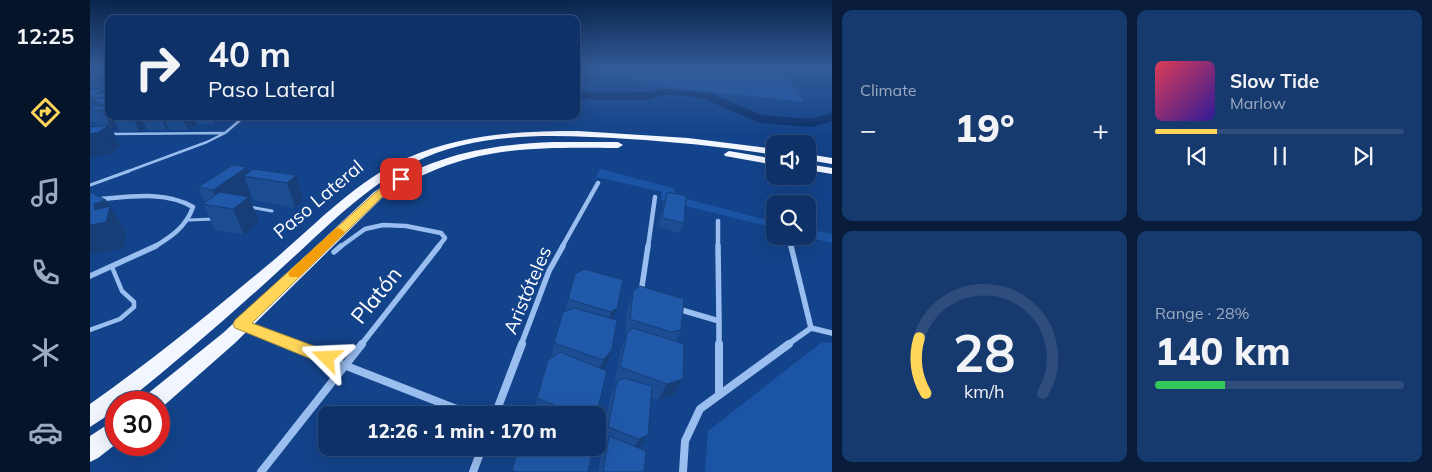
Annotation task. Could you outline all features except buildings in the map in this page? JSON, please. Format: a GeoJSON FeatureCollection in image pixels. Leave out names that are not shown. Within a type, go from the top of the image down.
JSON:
{"type":"FeatureCollection","features":[{"type":"Feature","properties":{"kind":"highway","name":"Paso Lateral"},"geometry":{"type":"LineString","coordinates":[[90,417],[226,309],[375,181],[409,161],[434,151],[462,143],[523,134],[588,134],[679,140],[766,151]]}},
{"type":"Feature","properties":{"kind":"highway","name":"Paso Lateral"},"geometry":{"type":"LineString","coordinates":[[166,391],[200,363],[378,195],[401,179],[455,157],[540,144],[655,146],[766,161]]}},
{"type":"Feature","properties":{"kind":"highway"},"geometry":{"type":"LineString","coordinates":[[816,158],[832,161]]}},
{"type":"Feature","properties":{"kind":"highway"},"geometry":{"type":"LineString","coordinates":[[816,168],[832,171]]}},
{"type":"Feature","properties":{"kind":"highway"},"geometry":{"type":"LineString","coordinates":[[90,450],[105,438]]}},
{"type":"Feature","properties":{"kind":"street","name":"Aristóteles"},"geometry":{"type":"LineString","coordinates":[[498,406],[549,271],[598,183]]}},
{"type":"Feature","properties":{"kind":"street"},"geometry":{"type":"LineString","coordinates":[[646,299],[640,290],[655,197]]}},
{"type":"Feature","properties":{"kind":"street"},"geometry":{"type":"LineString","coordinates":[[90,200],[174,198],[188,202],[193,207],[189,220],[150,249],[90,276]]}},
{"type":"Feature","properties":{"kind":"street"},"geometry":{"type":"LineString","coordinates":[[718,221],[719,393]]}},
{"type":"Feature","properties":{"kind":"street","name":"Platón"},"geometry":{"type":"LineString","coordinates":[[260,472],[445,238],[437,232],[384,223],[357,232],[334,252]]}},
{"type":"Feature","properties":{"kind":"street"},"geometry":{"type":"LineString","coordinates":[[791,245],[811,328]]}},
{"type":"Feature","properties":{"kind":"street"},"geometry":{"type":"LineString","coordinates":[[668,306],[719,322]]}},
{"type":"Feature","properties":{"kind":"street"},"geometry":{"type":"LineString","coordinates":[[241,324],[449,406]]}},
{"type":"Feature","properties":{"kind":"street"},"geometry":{"type":"LineString","coordinates":[[811,328],[832,334]]}},
{"type":"Feature","properties":{"kind":"street"},"geometry":{"type":"LineString","coordinates":[[683,472],[685,441],[700,409],[719,393],[811,328]]}},
{"type":"Feature","properties":{"kind":"street"},"geometry":{"type":"LineString","coordinates":[[472,472],[479,456]]}},
{"type":"Feature","properties":{"kind":"lane"},"geometry":{"type":"LineString","coordinates":[[90,185],[190,149],[225,133],[240,120]]}},
{"type":"Feature","properties":{"kind":"lane"},"geometry":{"type":"LineString","coordinates":[[110,134],[225,133]]}},
{"type":"Feature","properties":{"kind":"lane"},"geometry":{"type":"LineString","coordinates":[[242,207],[272,211]]}},
{"type":"Feature","properties":{"kind":"lane"},"geometry":{"type":"LineString","coordinates":[[189,220],[217,219]]}},
{"type":"Feature","properties":{"kind":"lane"},"geometry":{"type":"LineString","coordinates":[[90,330],[120,319],[134,307],[134,302],[122,291],[112,267]]}},
{"type":"Feature","properties":{"kind":"shaded area"},"geometry":{"type":"Polygon","coordinates":[[[695,90],[796,90],[804,102],[695,90]]]}},
{"type":"Feature","properties":{"kind":"shaded area"},"geometry":{"type":"Polygon","coordinates":[[[600,169],[673,188],[679,197],[766,220],[766,226],[661,200],[662,192],[596,177],[600,169]]]}},
{"type":"Feature","properties":{"kind":"shaded area"},"geometry":{"type":"Polygon","coordinates":[[[816,231],[832,234],[832,243],[816,239],[816,231]]]}},
{"type":"Feature","properties":{"kind":"shaded area"},"geometry":{"type":"Polygon","coordinates":[[[822,342],[832,343],[832,472],[705,472],[708,431],[822,342]]]}},
{"type":"Feature","properties":{"kind":"waterway"},"geometry":{"type":"LineString","coordinates":[[580,95],[648,96],[664,92],[686,93],[706,96],[760,119],[812,123],[832,117]]}},
{"type":"Feature","properties":{"kind":"slow traffic"},"geometry":{"type":"LineString","coordinates":[[294,274],[339,232]]}},
{"type":"Feature","properties":{"kind":"route"},"geometry":{"type":"LineString","coordinates":[[327,358],[241,324],[378,195],[401,179]]}}]}
